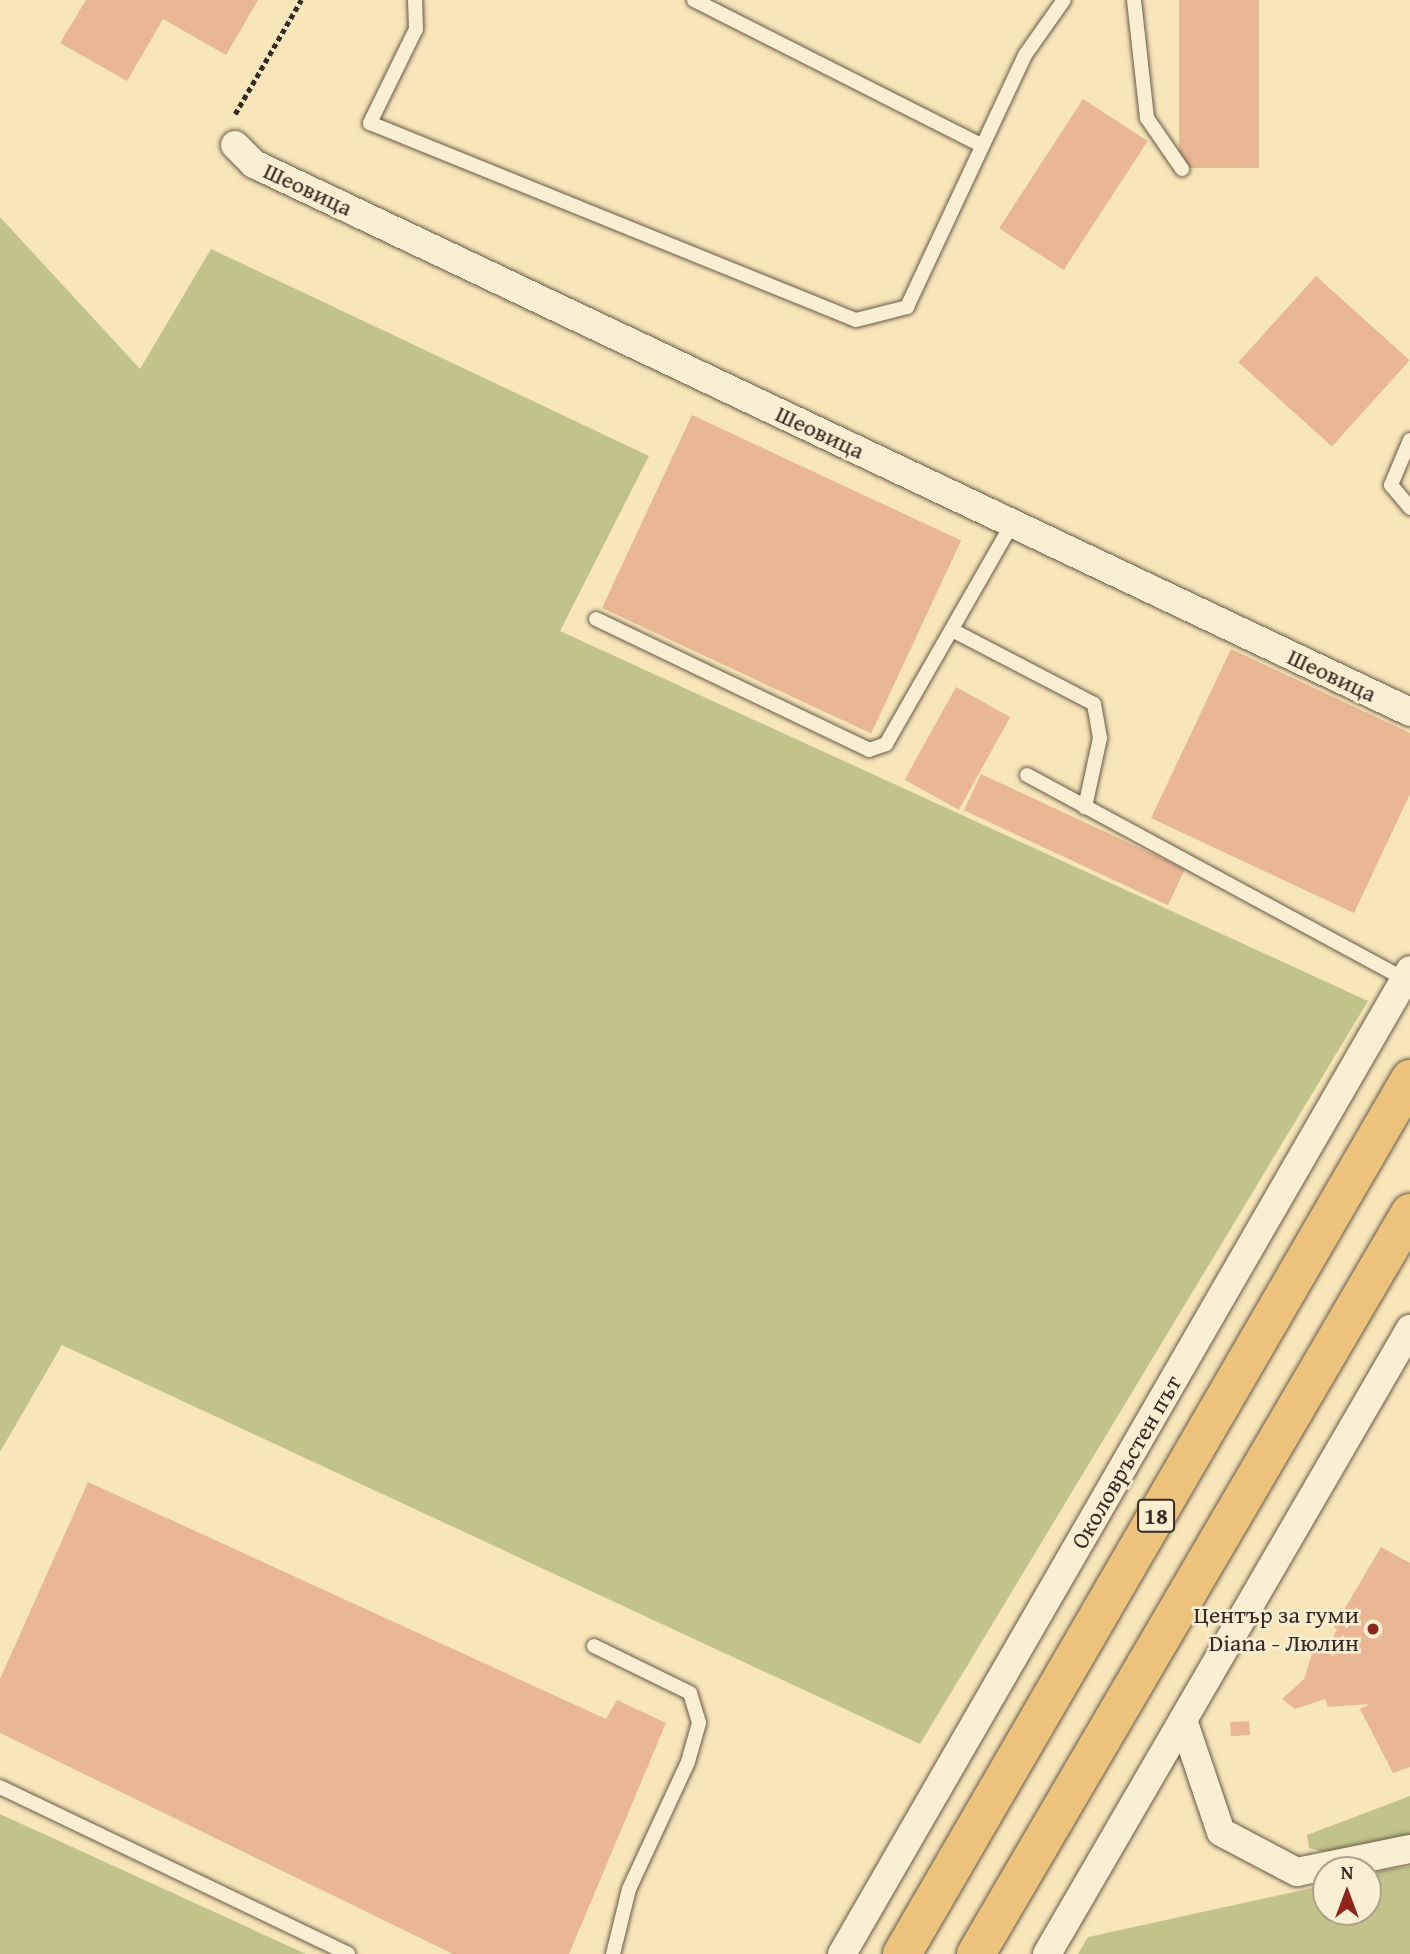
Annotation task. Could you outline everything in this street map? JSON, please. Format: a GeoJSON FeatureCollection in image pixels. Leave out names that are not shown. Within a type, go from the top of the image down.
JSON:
{"type":"FeatureCollection","features":[{"type":"Feature","properties":{"kind":"highway","name":"18"},"geometry":{"type":"LineString","coordinates":[[902,1954],[1410,1079]]}},
{"type":"Feature","properties":{"kind":"highway"},"geometry":{"type":"LineString","coordinates":[[976,1954],[1410,1213]]}},
{"type":"Feature","properties":{"kind":"street","name":"Шеовица"},"geometry":{"type":"LineString","coordinates":[[235,145],[254,164],[1410,712]]}},
{"type":"Feature","properties":{"kind":"street","name":"Околовръстен път"},"geometry":{"type":"LineString","coordinates":[[842,1954],[1408,975]]}},
{"type":"Feature","properties":{"kind":"street"},"geometry":{"type":"LineString","coordinates":[[1047,1954],[1410,1329]]}},
{"type":"Feature","properties":{"kind":"street"},"geometry":{"type":"LineString","coordinates":[[1183,1720],[1221,1832],[1297,1872],[1410,1849]]}},
{"type":"Feature","properties":{"kind":"lane"},"geometry":{"type":"LineString","coordinates":[[415,0],[416,29],[370,123],[856,320],[907,307],[1025,55],[1063,0]]}},
{"type":"Feature","properties":{"kind":"lane"},"geometry":{"type":"LineString","coordinates":[[694,0],[981,145]]}},
{"type":"Feature","properties":{"kind":"lane"},"geometry":{"type":"LineString","coordinates":[[1134,0],[1147,118],[1182,169]]}},
{"type":"Feature","properties":{"kind":"lane"},"geometry":{"type":"LineString","coordinates":[[1410,440],[1391,485],[1410,508]]}},
{"type":"Feature","properties":{"kind":"lane"},"geometry":{"type":"LineString","coordinates":[[596,619],[869,750],[886,744],[1013,524]]}},
{"type":"Feature","properties":{"kind":"lane"},"geometry":{"type":"LineString","coordinates":[[952,630],[1094,704],[1100,738],[1085,807]]}},
{"type":"Feature","properties":{"kind":"lane"},"geometry":{"type":"LineString","coordinates":[[1027,775],[1408,975]]}},
{"type":"Feature","properties":{"kind":"lane"},"geometry":{"type":"LineString","coordinates":[[594,1646],[690,1693],[699,1723],[688,1762],[629,1889],[613,1954]]}},
{"type":"Feature","properties":{"kind":"lane"},"geometry":{"type":"LineString","coordinates":[[0,1787],[348,1954]]}},
{"type":"Feature","properties":{"kind":"path"},"geometry":{"type":"LineString","coordinates":[[235,145],[231,122],[301,0]]}},
{"type":"Feature","properties":{"kind":"green space"},"geometry":{"type":"Polygon","coordinates":[[[0,217],[140,369],[211,249],[649,456],[560,631],[1368,1001],[920,1744],[62,1345],[0,1452],[0,217]]]}},
{"type":"Feature","properties":{"kind":"green space"},"geometry":{"type":"Polygon","coordinates":[[[1410,1796],[1410,1835],[1324,1852],[1309,1848],[1307,1835],[1410,1796]]]}},
{"type":"Feature","properties":{"kind":"green space"},"geometry":{"type":"Polygon","coordinates":[[[0,1814],[306,1954],[0,1954],[0,1814]]]}},
{"type":"Feature","properties":{"kind":"green space"},"geometry":{"type":"Polygon","coordinates":[[[1410,1866],[1410,1954],[1078,1954],[1088,1937],[1312,1888],[1312,1926],[1382,1926],[1382,1871],[1410,1866]]]}},
{"type":"Feature","properties":{"kind":"building"},"geometry":{"type":"Polygon","coordinates":[[[86,0],[258,0],[226,55],[163,19],[127,81],[60,43],[86,0]]]}},
{"type":"Feature","properties":{"kind":"building"},"geometry":{"type":"Polygon","coordinates":[[[1179,0],[1259,0],[1259,168],[1179,168],[1179,0]]]}},
{"type":"Feature","properties":{"kind":"building"},"geometry":{"type":"Polygon","coordinates":[[[1083,99],[1148,141],[1064,270],[999,228],[1083,99]]]}},
{"type":"Feature","properties":{"kind":"building"},"geometry":{"type":"Polygon","coordinates":[[[1316,276],[1410,360],[1332,447],[1238,362],[1316,276]]]}},
{"type":"Feature","properties":{"kind":"building"},"geometry":{"type":"Polygon","coordinates":[[[692,415],[961,541],[871,734],[602,608],[692,415]]]}},
{"type":"Feature","properties":{"kind":"building"},"geometry":{"type":"Polygon","coordinates":[[[1231,649],[1410,733],[1410,794],[1354,913],[1151,818],[1231,649]]]}},
{"type":"Feature","properties":{"kind":"building"},"geometry":{"type":"Polygon","coordinates":[[[956,687],[1010,717],[959,810],[905,780],[956,687]]]}},
{"type":"Feature","properties":{"kind":"building"},"geometry":{"type":"Polygon","coordinates":[[[981,774],[1185,869],[1168,905],[964,810],[981,774]]]}},
{"type":"Feature","properties":{"kind":"building"},"geometry":{"type":"Polygon","coordinates":[[[88,1482],[606,1719],[617,1700],[666,1723],[569,1954],[453,1954],[0,1733],[0,1679],[88,1482]]]}},
{"type":"Feature","properties":{"kind":"building","name":"Център за гуми Diana - Люлин"},"geometry":{"type":"Polygon","coordinates":[[[1381,1547],[1410,1563],[1410,1767],[1393,1773],[1360,1709],[1370,1704],[1328,1707],[1325,1699],[1295,1709],[1282,1699],[1304,1679],[1312,1654],[1329,1645],[1337,1630],[1334,1627],[1381,1547]]]}},
{"type":"Feature","properties":{"kind":"building"},"geometry":{"type":"Polygon","coordinates":[[[1249,1721],[1250,1735],[1231,1736],[1230,1722],[1249,1721]]]}},
{"type":"Feature","properties":{"kind":"place","name":"Център за гуми Diana - Люлин"},"geometry":{"type":"Point","coordinates":[1373,1629]}}]}
